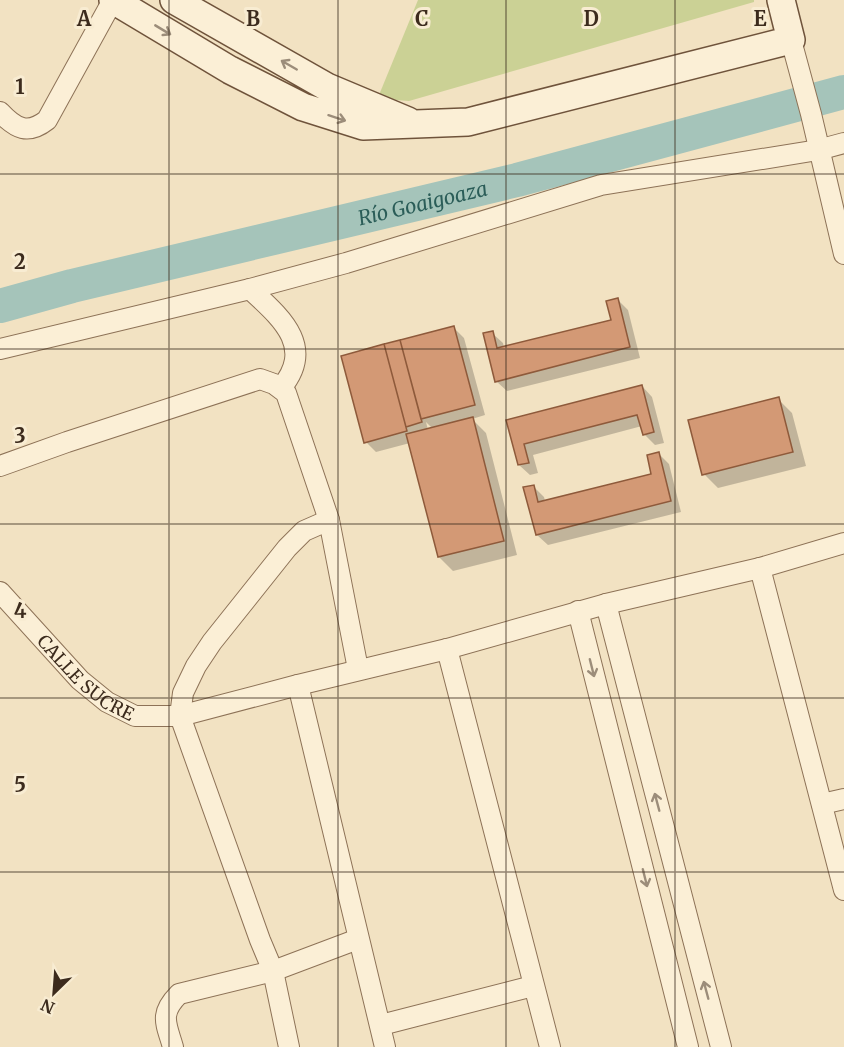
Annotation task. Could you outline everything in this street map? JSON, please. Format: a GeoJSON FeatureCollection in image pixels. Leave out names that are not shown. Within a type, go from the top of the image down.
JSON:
{"type":"FeatureCollection","features":[{"type":"Feature","properties":{"kind":"main road"},"geometry":{"type":"LineString","coordinates":[[113,0],[230,70],[303,107],[363,126],[468,122],[792,43],[781,0]]}},
{"type":"Feature","properties":{"kind":"main road"},"geometry":{"type":"LineString","coordinates":[[174,0],[327,87],[418,125]]}},
{"type":"Feature","properties":{"kind":"street"},"geometry":{"type":"LineString","coordinates":[[0,112],[29,130],[47,120],[113,0]]}},
{"type":"Feature","properties":{"kind":"street"},"geometry":{"type":"LineString","coordinates":[[792,43],[844,254]]}},
{"type":"Feature","properties":{"kind":"street"},"geometry":{"type":"LineString","coordinates":[[0,349],[250,289],[346,263],[601,185],[818,150],[844,142]]}},
{"type":"Feature","properties":{"kind":"street"},"geometry":{"type":"LineString","coordinates":[[250,289],[283,322],[292,337],[296,361],[288,380],[281,388]]}},
{"type":"Feature","properties":{"kind":"street"},"geometry":{"type":"LineString","coordinates":[[0,466],[260,379],[281,388],[286,393],[329,520],[358,669]]}},
{"type":"Feature","properties":{"kind":"street"},"geometry":{"type":"LineString","coordinates":[[289,1047],[273,971],[180,716],[183,693],[196,666],[212,642],[287,548],[304,531],[329,520]]}},
{"type":"Feature","properties":{"kind":"street","name":"CALLE SUCRE"},"geometry":{"type":"LineString","coordinates":[[0,592],[80,681],[107,702],[135,716],[180,716],[358,669],[447,649],[578,611],[760,568],[844,543]]}},
{"type":"Feature","properties":{"kind":"street"},"geometry":{"type":"LineString","coordinates":[[760,568],[844,890]]}},
{"type":"Feature","properties":{"kind":"street"},"geometry":{"type":"LineString","coordinates":[[606,604],[721,1047]]}},
{"type":"Feature","properties":{"kind":"street"},"geometry":{"type":"LineString","coordinates":[[578,611],[688,1047]]}},
{"type":"Feature","properties":{"kind":"street"},"geometry":{"type":"LineString","coordinates":[[447,649],[550,1047]]}},
{"type":"Feature","properties":{"kind":"street"},"geometry":{"type":"LineString","coordinates":[[298,685],[385,1047]]}},
{"type":"Feature","properties":{"kind":"street"},"geometry":{"type":"LineString","coordinates":[[822,804],[844,799]]}},
{"type":"Feature","properties":{"kind":"street"},"geometry":{"type":"LineString","coordinates":[[173,1047],[165,1020],[168,1005],[178,994],[273,971],[358,939]]}},
{"type":"Feature","properties":{"kind":"street"},"geometry":{"type":"LineString","coordinates":[[381,1025],[533,986]]}},
{"type":"Feature","properties":{"kind":"green space"},"geometry":{"type":"Polygon","coordinates":[[[418,0],[754,0],[754,2],[409,101],[379,95],[418,0]]]}},
{"type":"Feature","properties":{"kind":"building"},"geometry":{"type":"Polygon","coordinates":[[[618,298],[630,347],[495,382],[483,333],[493,331],[497,348],[611,320],[606,301],[618,298]]]}},
{"type":"Feature","properties":{"kind":"building"},"geometry":{"type":"Polygon","coordinates":[[[454,326],[475,405],[421,419],[400,340],[454,326]]]}},
{"type":"Feature","properties":{"kind":"building"},"geometry":{"type":"Polygon","coordinates":[[[400,340],[422,422],[406,427],[384,344],[400,340]]]}},
{"type":"Feature","properties":{"kind":"building"},"geometry":{"type":"Polygon","coordinates":[[[384,344],[407,431],[364,443],[341,356],[384,344]]]}},
{"type":"Feature","properties":{"kind":"building"},"geometry":{"type":"Polygon","coordinates":[[[642,385],[654,432],[643,435],[637,415],[524,444],[529,463],[518,465],[506,420],[642,385]]]}},
{"type":"Feature","properties":{"kind":"building"},"geometry":{"type":"Polygon","coordinates":[[[779,397],[793,452],[702,475],[688,420],[779,397]]]}},
{"type":"Feature","properties":{"kind":"building"},"geometry":{"type":"Polygon","coordinates":[[[473,417],[504,541],[438,557],[406,434],[473,417]]]}},
{"type":"Feature","properties":{"kind":"building"},"geometry":{"type":"Polygon","coordinates":[[[659,452],[671,501],[536,535],[523,487],[534,485],[538,502],[651,474],[647,455],[659,452]]]}},
{"type":"Feature","properties":{"kind":"waterway","name":"Río Goaigoaza"},"geometry":{"type":"LineString","coordinates":[[0,306],[72,286],[517,180],[844,92]]}}]}
